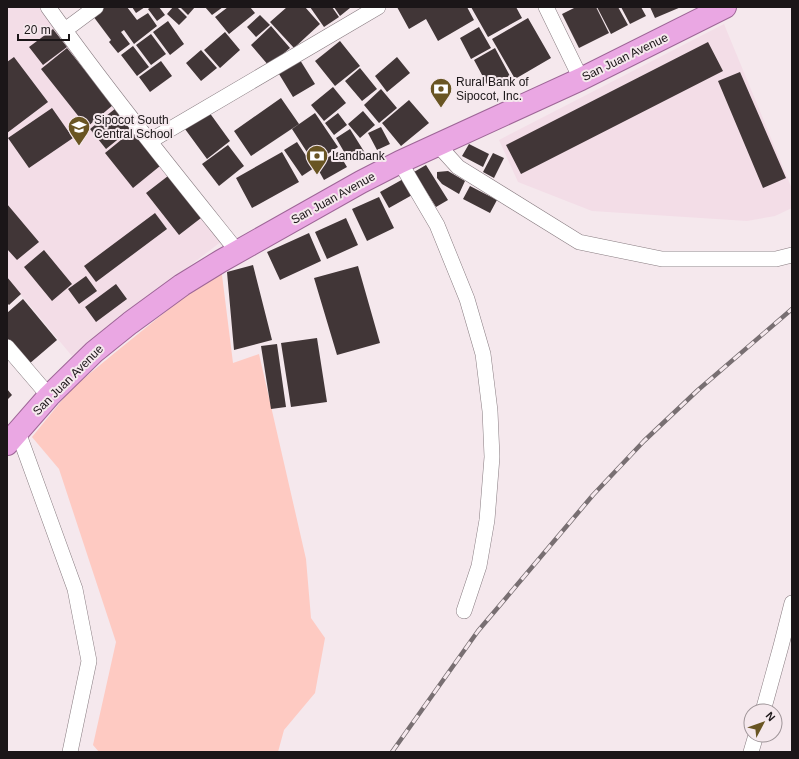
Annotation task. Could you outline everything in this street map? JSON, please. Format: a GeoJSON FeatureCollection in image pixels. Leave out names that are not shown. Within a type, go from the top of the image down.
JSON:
{"type":"FeatureCollection","features":[{"type":"Feature","properties":{"kind":"highway","name":"San Juan Avenue"},"geometry":{"type":"LineString","coordinates":[[12,438],[49,396],[94,352],[130,323],[182,285],[221,261],[361,182],[400,162],[581,79],[725,7]]}},
{"type":"Feature","properties":{"kind":"street"},"geometry":{"type":"LineString","coordinates":[[48,7],[150,141],[238,251]]}},
{"type":"Feature","properties":{"kind":"street"},"geometry":{"type":"LineString","coordinates":[[65,30],[96,7]]}},
{"type":"Feature","properties":{"kind":"street"},"geometry":{"type":"LineString","coordinates":[[150,141],[378,7]]}},
{"type":"Feature","properties":{"kind":"street"},"geometry":{"type":"LineString","coordinates":[[546,7],[581,79]]}},
{"type":"Feature","properties":{"kind":"street"},"geometry":{"type":"LineString","coordinates":[[438,145],[458,167],[579,242],[662,259],[776,259],[792,255]]}},
{"type":"Feature","properties":{"kind":"street"},"geometry":{"type":"LineString","coordinates":[[400,162],[437,225],[467,299],[482,354],[490,411],[492,457],[487,520],[478,566],[464,611]]}},
{"type":"Feature","properties":{"kind":"street"},"geometry":{"type":"LineString","coordinates":[[7,348],[49,396]]}},
{"type":"Feature","properties":{"kind":"street"},"geometry":{"type":"LineString","coordinates":[[12,438],[75,589],[89,662],[70,752]]}},
{"type":"Feature","properties":{"kind":"street"},"geometry":{"type":"LineString","coordinates":[[765,703],[792,603]]}},
{"type":"Feature","properties":{"kind":"shaded area","name":"Sipocot South Central School"},"geometry":{"type":"Polygon","coordinates":[[[7,7],[45,7],[222,241],[72,356],[7,278],[7,7]]]}},
{"type":"Feature","properties":{"kind":"shaded area"},"geometry":{"type":"Polygon","coordinates":[[[724,24],[792,189],[792,208],[775,216],[747,221],[592,211],[518,182],[499,140],[724,24]]]}},
{"type":"Feature","properties":{"kind":"shaded area"},"geometry":{"type":"Polygon","coordinates":[[[221,267],[233,363],[259,354],[306,559],[311,618],[325,638],[315,693],[284,730],[278,752],[99,752],[93,745],[116,642],[59,469],[32,437],[71,389],[221,267]]]}},
{"type":"Feature","properties":{"kind":"building"},"geometry":{"type":"Polygon","coordinates":[[[97,7],[127,7],[137,20],[148,13],[157,26],[134,44],[124,30],[121,32],[130,44],[118,53],[109,42],[111,40],[90,12],[97,7]]]}},
{"type":"Feature","properties":{"kind":"building"},"geometry":{"type":"Polygon","coordinates":[[[132,7],[145,7],[136,13],[132,7]]]}},
{"type":"Feature","properties":{"kind":"building"},"geometry":{"type":"Polygon","coordinates":[[[151,7],[159,7],[165,15],[157,21],[148,9],[151,7]]]}},
{"type":"Feature","properties":{"kind":"building"},"geometry":{"type":"Polygon","coordinates":[[[173,7],[177,7],[187,17],[179,25],[167,14],[173,7]]]}},
{"type":"Feature","properties":{"kind":"building"},"geometry":{"type":"Polygon","coordinates":[[[180,7],[195,7],[188,15],[180,7]]]}},
{"type":"Feature","properties":{"kind":"building"},"geometry":{"type":"Polygon","coordinates":[[[205,7],[223,7],[212,15],[205,7]]]}},
{"type":"Feature","properties":{"kind":"building"},"geometry":{"type":"Polygon","coordinates":[[[228,7],[250,7],[255,13],[229,34],[215,17],[228,7]]]}},
{"type":"Feature","properties":{"kind":"building"},"geometry":{"type":"Polygon","coordinates":[[[287,7],[305,7],[320,24],[294,48],[270,22],[287,7]]]}},
{"type":"Feature","properties":{"kind":"building"},"geometry":{"type":"Polygon","coordinates":[[[310,7],[332,7],[339,17],[324,27],[310,7]]]}},
{"type":"Feature","properties":{"kind":"building"},"geometry":{"type":"Polygon","coordinates":[[[334,7],[350,7],[350,8],[340,16],[334,7]]]}},
{"type":"Feature","properties":{"kind":"building"},"geometry":{"type":"Polygon","coordinates":[[[397,7],[467,7],[474,20],[438,41],[426,19],[409,29],[397,7]]]}},
{"type":"Feature","properties":{"kind":"building"},"geometry":{"type":"Polygon","coordinates":[[[471,7],[516,7],[522,18],[488,37],[471,7]]]}},
{"type":"Feature","properties":{"kind":"building"},"geometry":{"type":"Polygon","coordinates":[[[576,7],[596,7],[609,33],[579,48],[562,14],[576,7]]]}},
{"type":"Feature","properties":{"kind":"building"},"geometry":{"type":"Polygon","coordinates":[[[597,7],[618,7],[628,25],[611,34],[597,7]]]}},
{"type":"Feature","properties":{"kind":"building"},"geometry":{"type":"Polygon","coordinates":[[[621,7],[641,7],[646,16],[630,24],[621,7]]]}},
{"type":"Feature","properties":{"kind":"building"},"geometry":{"type":"Polygon","coordinates":[[[650,7],[681,7],[655,18],[650,7]]]}},
{"type":"Feature","properties":{"kind":"building"},"geometry":{"type":"Polygon","coordinates":[[[260,15],[270,25],[256,37],[247,27],[260,15]]]}},
{"type":"Feature","properties":{"kind":"building"},"geometry":{"type":"Polygon","coordinates":[[[528,18],[551,58],[515,79],[492,39],[528,18]]]}},
{"type":"Feature","properties":{"kind":"building"},"geometry":{"type":"Polygon","coordinates":[[[168,21],[184,44],[170,55],[153,32],[168,21]]]}},
{"type":"Feature","properties":{"kind":"building"},"geometry":{"type":"Polygon","coordinates":[[[271,26],[290,48],[269,66],[251,45],[271,26]]]}},
{"type":"Feature","properties":{"kind":"building"},"geometry":{"type":"Polygon","coordinates":[[[479,27],[491,48],[471,59],[460,38],[479,27]]]}},
{"type":"Feature","properties":{"kind":"building"},"geometry":{"type":"Polygon","coordinates":[[[53,29],[67,47],[43,65],[29,47],[53,29]]]}},
{"type":"Feature","properties":{"kind":"building"},"geometry":{"type":"Polygon","coordinates":[[[225,32],[240,50],[220,68],[204,50],[225,32]]]}},
{"type":"Feature","properties":{"kind":"building"},"geometry":{"type":"Polygon","coordinates":[[[151,34],[166,54],[151,65],[136,45],[151,34]]]}},
{"type":"Feature","properties":{"kind":"building"},"geometry":{"type":"Polygon","coordinates":[[[340,41],[360,66],[335,86],[315,61],[340,41]]]}},
{"type":"Feature","properties":{"kind":"building"},"geometry":{"type":"Polygon","coordinates":[[[708,42],[723,71],[521,174],[506,145],[708,42]]]}},
{"type":"Feature","properties":{"kind":"building"},"geometry":{"type":"Polygon","coordinates":[[[133,46],[149,67],[137,76],[121,55],[133,46]]]}},
{"type":"Feature","properties":{"kind":"building"},"geometry":{"type":"Polygon","coordinates":[[[67,48],[113,105],[87,127],[41,69],[67,48]]]}},
{"type":"Feature","properties":{"kind":"building"},"geometry":{"type":"Polygon","coordinates":[[[495,48],[510,76],[489,88],[474,60],[495,48]]]}},
{"type":"Feature","properties":{"kind":"building"},"geometry":{"type":"Polygon","coordinates":[[[201,50],[217,68],[201,81],[186,63],[201,50]]]}},
{"type":"Feature","properties":{"kind":"building"},"geometry":{"type":"Polygon","coordinates":[[[14,57],[48,102],[7,133],[7,62],[14,57]]]}},
{"type":"Feature","properties":{"kind":"building"},"geometry":{"type":"Polygon","coordinates":[[[397,57],[410,73],[387,92],[375,76],[397,57]]]}},
{"type":"Feature","properties":{"kind":"building"},"geometry":{"type":"Polygon","coordinates":[[[300,60],[315,84],[293,97],[279,74],[300,60]]]}},
{"type":"Feature","properties":{"kind":"building"},"geometry":{"type":"Polygon","coordinates":[[[161,61],[172,76],[150,92],[139,77],[161,61]]]}},
{"type":"Feature","properties":{"kind":"building"},"geometry":{"type":"Polygon","coordinates":[[[360,68],[377,89],[362,101],[345,81],[360,68]]]}},
{"type":"Feature","properties":{"kind":"building"},"geometry":{"type":"Polygon","coordinates":[[[740,72],[786,178],[763,188],[718,81],[740,72]]]}},
{"type":"Feature","properties":{"kind":"building"},"geometry":{"type":"Polygon","coordinates":[[[333,87],[346,103],[324,121],[311,105],[333,87]]]}},
{"type":"Feature","properties":{"kind":"building"},"geometry":{"type":"Polygon","coordinates":[[[381,89],[397,108],[379,123],[364,105],[381,89]]]}},
{"type":"Feature","properties":{"kind":"building"},"geometry":{"type":"Polygon","coordinates":[[[281,98],[299,124],[251,156],[234,131],[281,98]]]}},
{"type":"Feature","properties":{"kind":"building"},"geometry":{"type":"Polygon","coordinates":[[[409,100],[429,123],[401,146],[382,123],[409,100]]]}},
{"type":"Feature","properties":{"kind":"building"},"geometry":{"type":"Polygon","coordinates":[[[52,108],[73,138],[29,168],[8,138],[52,108]]]}},
{"type":"Feature","properties":{"kind":"building"},"geometry":{"type":"Polygon","coordinates":[[[116,108],[132,128],[106,149],[90,129],[116,108]]]}},
{"type":"Feature","properties":{"kind":"building"},"geometry":{"type":"Polygon","coordinates":[[[363,111],[375,125],[360,138],[348,124],[363,111]]]}},
{"type":"Feature","properties":{"kind":"building"},"geometry":{"type":"Polygon","coordinates":[[[209,112],[230,141],[207,159],[185,129],[209,112]]]}},
{"type":"Feature","properties":{"kind":"building"},"geometry":{"type":"Polygon","coordinates":[[[315,113],[338,147],[314,163],[292,129],[315,113]]]}},
{"type":"Feature","properties":{"kind":"building"},"geometry":{"type":"Polygon","coordinates":[[[338,113],[347,125],[334,135],[325,123],[338,113]]]}},
{"type":"Feature","properties":{"kind":"building"},"geometry":{"type":"Polygon","coordinates":[[[381,127],[390,144],[377,150],[368,133],[381,127]]]}},
{"type":"Feature","properties":{"kind":"building"},"geometry":{"type":"Polygon","coordinates":[[[350,129],[365,153],[350,162],[336,138],[350,129]]]}},
{"type":"Feature","properties":{"kind":"building"},"geometry":{"type":"Polygon","coordinates":[[[132,131],[160,166],[133,188],[105,153],[132,131]]]}},
{"type":"Feature","properties":{"kind":"building"},"geometry":{"type":"Polygon","coordinates":[[[297,142],[314,168],[302,176],[284,150],[297,142]]]}},
{"type":"Feature","properties":{"kind":"building"},"geometry":{"type":"Polygon","coordinates":[[[469,144],[489,154],[483,167],[462,156],[469,144]]]}},
{"type":"Feature","properties":{"kind":"building"},"geometry":{"type":"Polygon","coordinates":[[[228,145],[244,166],[219,186],[202,164],[228,145]]]}},
{"type":"Feature","properties":{"kind":"building"},"geometry":{"type":"Polygon","coordinates":[[[282,152],[299,182],[252,208],[236,178],[282,152]]]}},
{"type":"Feature","properties":{"kind":"building"},"geometry":{"type":"Polygon","coordinates":[[[338,152],[347,167],[324,180],[315,164],[338,152]]]}},
{"type":"Feature","properties":{"kind":"building"},"geometry":{"type":"Polygon","coordinates":[[[493,153],[504,158],[494,178],[483,172],[493,153]]]}},
{"type":"Feature","properties":{"kind":"building"},"geometry":{"type":"Polygon","coordinates":[[[426,165],[448,200],[436,207],[414,172],[426,165]]]}},
{"type":"Feature","properties":{"kind":"building"},"geometry":{"type":"Polygon","coordinates":[[[448,171],[465,181],[459,194],[442,184],[437,178],[437,172],[448,171]]]}},
{"type":"Feature","properties":{"kind":"building"},"geometry":{"type":"Polygon","coordinates":[[[168,176],[201,218],[179,235],[146,193],[168,176]]]}},
{"type":"Feature","properties":{"kind":"building"},"geometry":{"type":"Polygon","coordinates":[[[405,178],[414,194],[389,208],[380,192],[405,178]]]}},
{"type":"Feature","properties":{"kind":"building"},"geometry":{"type":"Polygon","coordinates":[[[470,186],[497,200],[490,213],[463,199],[470,186]]]}},
{"type":"Feature","properties":{"kind":"building"},"geometry":{"type":"Polygon","coordinates":[[[379,197],[394,228],[367,241],[352,209],[379,197]]]}},
{"type":"Feature","properties":{"kind":"building"},"geometry":{"type":"Polygon","coordinates":[[[7,204],[39,242],[17,260],[7,249],[7,204]]]}},
{"type":"Feature","properties":{"kind":"building"},"geometry":{"type":"Polygon","coordinates":[[[155,213],[167,229],[96,282],[84,266],[155,213]]]}},
{"type":"Feature","properties":{"kind":"building"},"geometry":{"type":"Polygon","coordinates":[[[346,218],[358,245],[327,259],[315,232],[346,218]]]}},
{"type":"Feature","properties":{"kind":"building"},"geometry":{"type":"Polygon","coordinates":[[[309,233],[321,261],[280,280],[267,252],[309,233]]]}},
{"type":"Feature","properties":{"kind":"building"},"geometry":{"type":"Polygon","coordinates":[[[44,250],[72,284],[52,301],[24,267],[44,250]]]}},
{"type":"Feature","properties":{"kind":"building"},"geometry":{"type":"Polygon","coordinates":[[[253,265],[272,340],[234,350],[227,272],[253,265]]]}},
{"type":"Feature","properties":{"kind":"building"},"geometry":{"type":"Polygon","coordinates":[[[358,266],[380,343],[337,355],[314,278],[358,266]]]}},
{"type":"Feature","properties":{"kind":"building"},"geometry":{"type":"Polygon","coordinates":[[[86,276],[97,291],[79,304],[68,289],[86,276]]]}},
{"type":"Feature","properties":{"kind":"building"},"geometry":{"type":"Polygon","coordinates":[[[7,277],[21,294],[9,305],[7,303],[7,277]]]}},
{"type":"Feature","properties":{"kind":"building"},"geometry":{"type":"Polygon","coordinates":[[[116,284],[127,299],[96,322],[85,307],[116,284]]]}},
{"type":"Feature","properties":{"kind":"building"},"geometry":{"type":"Polygon","coordinates":[[[23,299],[57,340],[29,364],[7,338],[7,313],[23,299]]]}},
{"type":"Feature","properties":{"kind":"building"},"geometry":{"type":"Polygon","coordinates":[[[317,338],[327,402],[291,407],[281,343],[317,338]]]}},
{"type":"Feature","properties":{"kind":"building"},"geometry":{"type":"Polygon","coordinates":[[[277,344],[286,407],[271,409],[261,346],[277,344]]]}},
{"type":"Feature","properties":{"kind":"building"},"geometry":{"type":"Polygon","coordinates":[[[7,389],[12,395],[7,400],[7,389]]]}},
{"type":"Feature","properties":{"kind":"railway"},"geometry":{"type":"LineString","coordinates":[[392,752],[478,631],[593,495],[644,441],[698,390],[792,309]]}},
{"type":"Feature","properties":{"kind":"place","name":"Rural Bank of Sipocot, Inc."},"geometry":{"type":"Point","coordinates":[441,108]}},
{"type":"Feature","properties":{"kind":"place","name":"Sipocot South Central School"},"geometry":{"type":"Point","coordinates":[79,146]}},
{"type":"Feature","properties":{"kind":"place","name":"Landbank"},"geometry":{"type":"Point","coordinates":[317,176]}}]}
